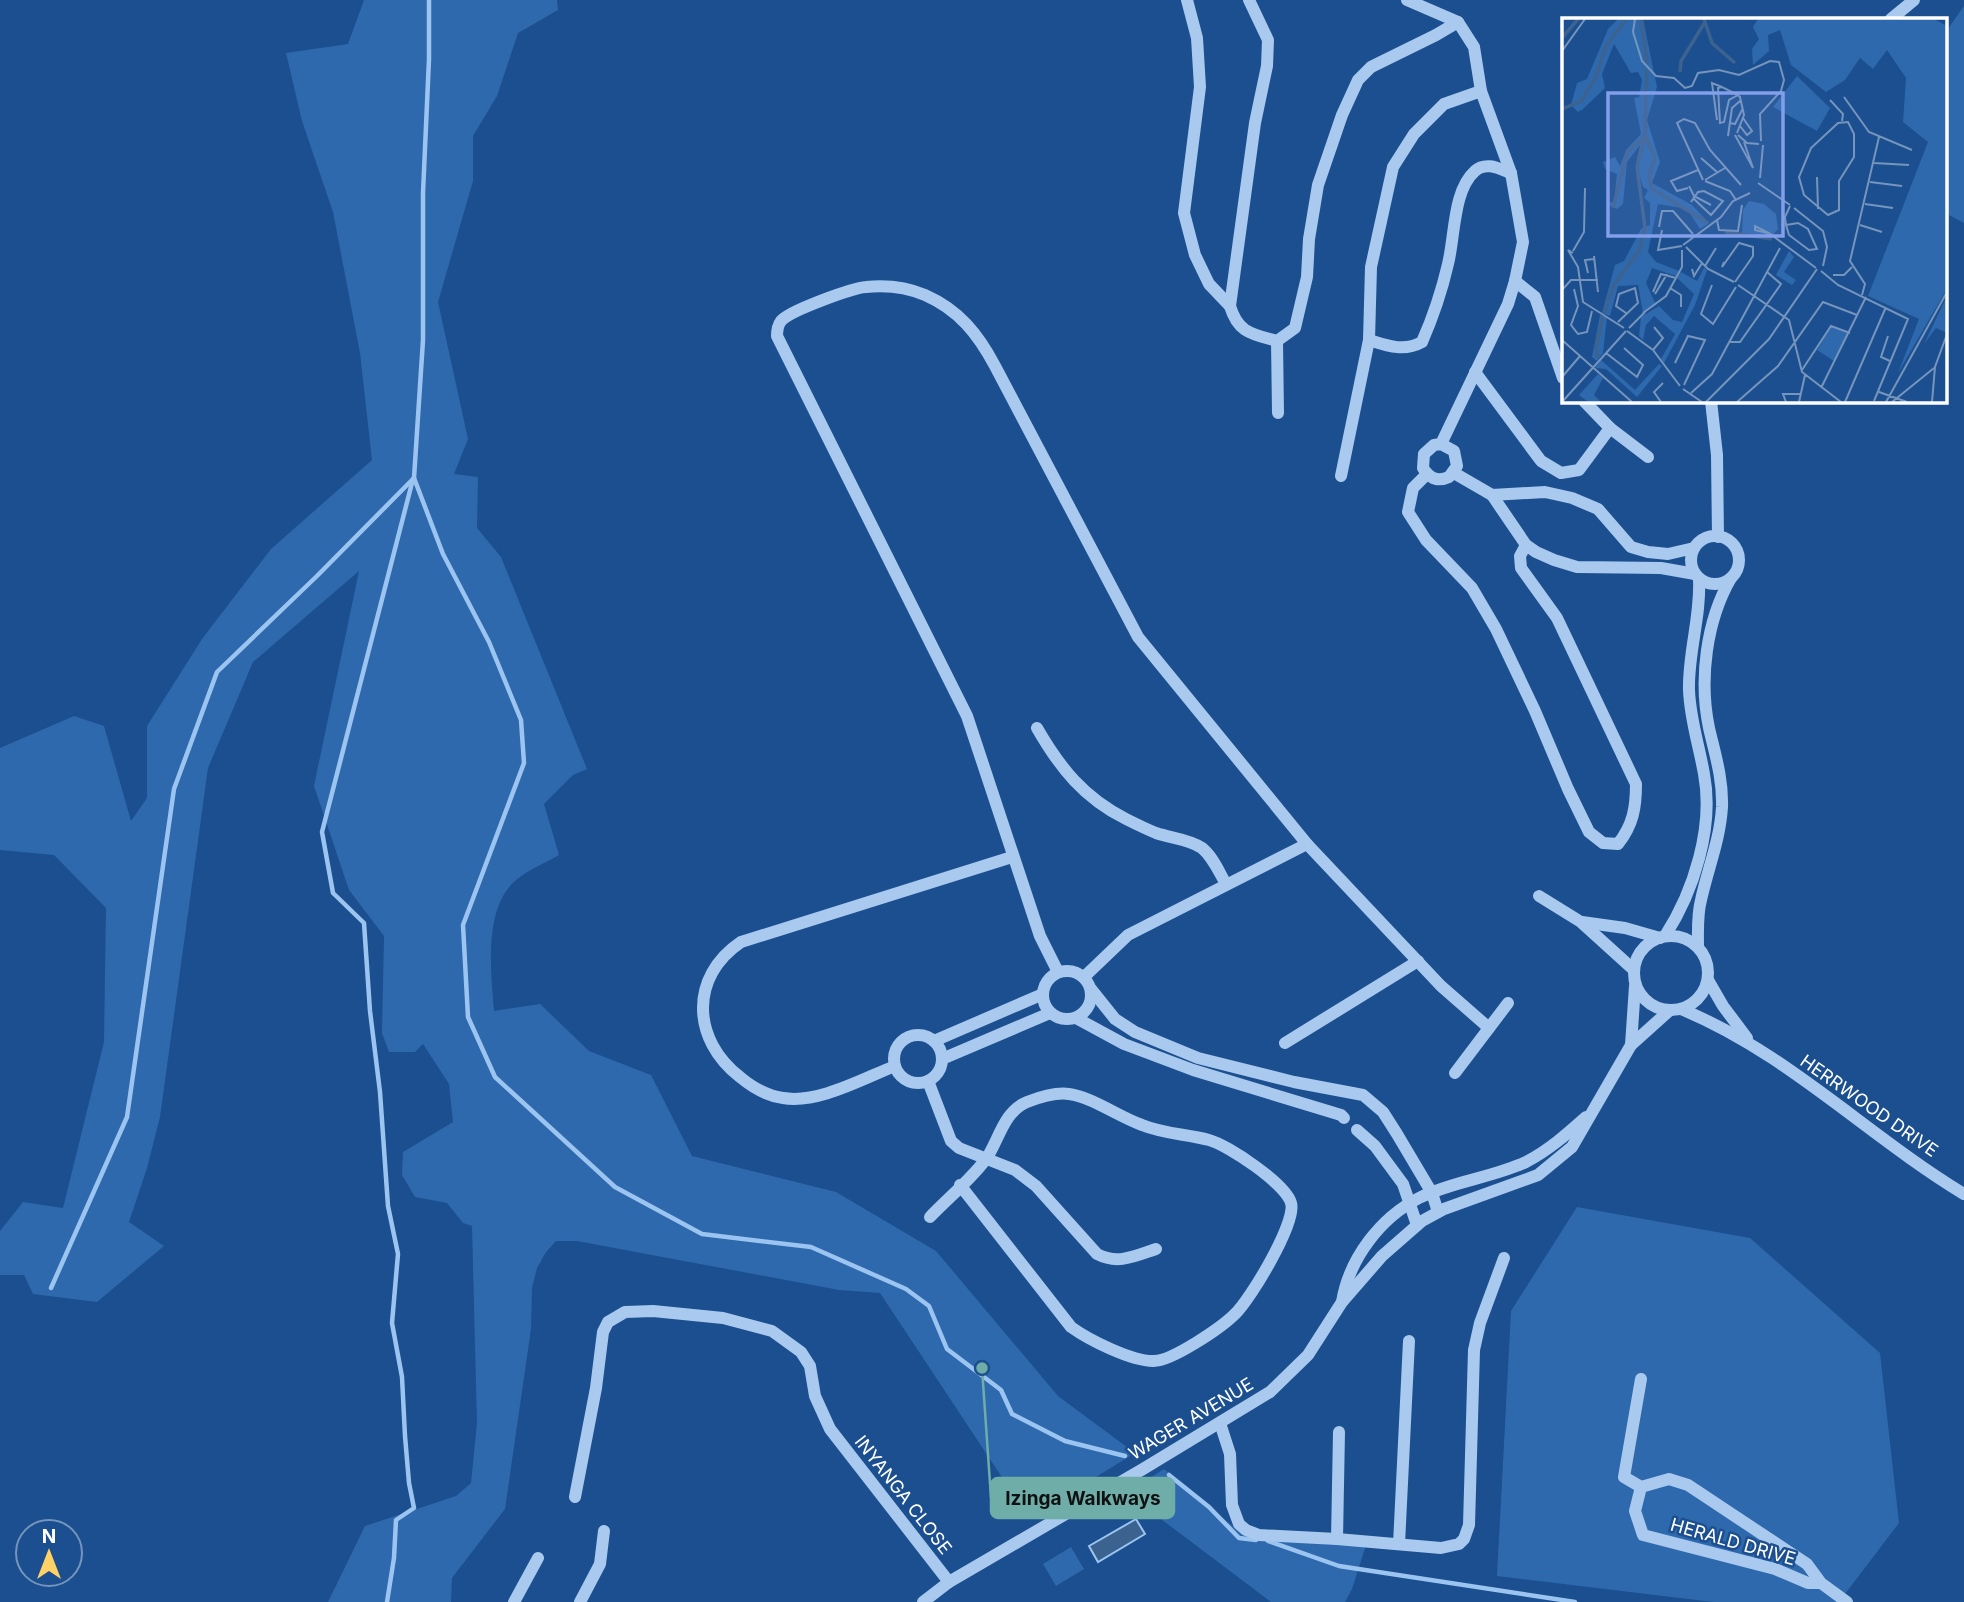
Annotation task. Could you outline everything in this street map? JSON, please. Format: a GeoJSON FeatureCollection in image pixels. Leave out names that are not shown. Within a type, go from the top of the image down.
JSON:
{"type":"FeatureCollection","features":[{"type":"Feature","properties":{"kind":"street"},"geometry":{"type":"LineString","coordinates":[[1187,0],[1197,38],[1200,88],[1184,213],[1195,254],[1209,284],[1230,306],[1235,321],[1249,333],[1277,341]]}},
{"type":"Feature","properties":{"kind":"street"},"geometry":{"type":"LineString","coordinates":[[1230,306],[1255,123],[1267,58],[1268,40],[1249,0]]}},
{"type":"Feature","properties":{"kind":"street"},"geometry":{"type":"LineString","coordinates":[[1407,0],[1458,22],[1474,47],[1481,91],[1511,173],[1523,242],[1516,281],[1508,303],[1441,444]]}},
{"type":"Feature","properties":{"kind":"street"},"geometry":{"type":"LineString","coordinates":[[1892,18],[1914,0]]}},
{"type":"Feature","properties":{"kind":"street"},"geometry":{"type":"LineString","coordinates":[[1277,341],[1295,328],[1307,276],[1309,239],[1318,186],[1342,115],[1358,80],[1371,67],[1458,22]]}},
{"type":"Feature","properties":{"kind":"street"},"geometry":{"type":"LineString","coordinates":[[1340,476],[1369,340],[1371,267],[1393,167],[1414,134],[1444,104],[1481,91]]}},
{"type":"Feature","properties":{"kind":"street"},"geometry":{"type":"LineString","coordinates":[[1369,340],[1390,347],[1410,348],[1422,342],[1448,266],[1462,188],[1482,166],[1493,166],[1511,173]]}},
{"type":"Feature","properties":{"kind":"street"},"geometry":{"type":"LineString","coordinates":[[1516,281],[1535,297],[1562,375]]}},
{"type":"Feature","properties":{"kind":"street"},"geometry":{"type":"LineString","coordinates":[[1058,972],[1040,936],[1012,858],[967,716],[778,336],[778,328],[788,315],[849,291],[864,287],[891,287],[924,294],[959,315],[974,330],[1138,637],[1307,844],[1441,986],[1489,1028]]}},
{"type":"Feature","properties":{"kind":"street"},"geometry":{"type":"LineString","coordinates":[[1277,341],[1278,413]]}},
{"type":"Feature","properties":{"kind":"street"},"geometry":{"type":"LineString","coordinates":[[1475,372],[1541,461],[1561,473],[1579,470],[1610,429]]}},
{"type":"Feature","properties":{"kind":"street"},"geometry":{"type":"LineString","coordinates":[[1585,402],[1610,429],[1648,457]]}},
{"type":"Feature","properties":{"kind":"street"},"geometry":{"type":"LineString","coordinates":[[1711,402],[1717,455],[1718,537]]}},
{"type":"Feature","properties":{"kind":"street"},"geometry":{"type":"LineString","coordinates":[[1441,444],[1454,451],[1457,458],[1454,473],[1450,477],[1437,480],[1423,468],[1424,454],[1434,445],[1441,444]]}},
{"type":"Feature","properties":{"kind":"street"},"geometry":{"type":"LineString","coordinates":[[1454,473],[1492,495],[1526,545],[1536,552],[1577,567],[1661,568],[1697,576],[1711,584],[1731,578]]}},
{"type":"Feature","properties":{"kind":"street"},"geometry":{"type":"LineString","coordinates":[[1427,474],[1413,488],[1408,512],[1426,540],[1472,588],[1496,629],[1589,832],[1603,843],[1618,844],[1629,831],[1636,807],[1636,784],[1557,618],[1521,568],[1520,556],[1526,545]]}},
{"type":"Feature","properties":{"kind":"street"},"geometry":{"type":"LineString","coordinates":[[1492,495],[1545,492],[1572,498],[1598,509],[1631,547],[1648,552],[1668,554],[1694,548],[1704,539],[1718,537],[1730,542],[1738,554],[1738,567],[1715,610],[1705,677],[1706,711],[1720,778],[1722,802],[1717,846],[1698,914],[1698,947]]}},
{"type":"Feature","properties":{"kind":"street"},"geometry":{"type":"LineString","coordinates":[[1631,1045],[1635,976],[1642,950],[1662,937],[1685,902],[1705,821],[1704,775],[1696,741],[1689,688],[1701,601],[1697,576],[1691,561],[1694,548]]}},
{"type":"Feature","properties":{"kind":"street"},"geometry":{"type":"LineString","coordinates":[[1037,728],[1071,779],[1090,795],[1124,818],[1155,832],[1196,844],[1211,859],[1226,884]]}},
{"type":"Feature","properties":{"kind":"street"},"geometry":{"type":"LineString","coordinates":[[1084,977],[1128,935],[1307,844]]}},
{"type":"Feature","properties":{"kind":"street"},"geometry":{"type":"LineString","coordinates":[[895,1066],[818,1096],[798,1099],[769,1095],[739,1077],[718,1056],[704,1023],[702,1004],[705,987],[716,966],[729,950],[741,942],[1012,858]]}},
{"type":"Feature","properties":{"kind":"street"},"geometry":{"type":"LineString","coordinates":[[1539,896],[1581,922],[1635,976],[1640,993],[1648,1002],[1658,1008],[1675,1010],[1717,1025],[1754,1046]]}},
{"type":"Feature","properties":{"kind":"street"},"geometry":{"type":"LineString","coordinates":[[1581,922],[1625,928],[1662,937],[1677,937],[1698,947],[1708,968],[1708,980],[1698,999],[1675,1010],[1631,1045],[1589,1114]]}},
{"type":"Feature","properties":{"kind":"street"},"geometry":{"type":"LineString","coordinates":[[1285,1043],[1418,961]]}},
{"type":"Feature","properties":{"kind":"street"},"geometry":{"type":"LineString","coordinates":[[1344,1118],[1193,1070],[1124,1044],[1076,1018],[1063,1019],[1050,1013],[1044,1001],[1047,981],[1058,972],[1072,971],[1084,977],[1115,1019],[1135,1032],[1198,1058],[1294,1082],[1363,1095],[1383,1112],[1432,1193],[1438,1212]]}},
{"type":"Feature","properties":{"kind":"street"},"geometry":{"type":"LineString","coordinates":[[1708,980],[1739,1029],[1754,1046]]}},
{"type":"Feature","properties":{"kind":"street"},"geometry":{"type":"LineString","coordinates":[[1076,1018],[1091,1003],[1091,989]]}},
{"type":"Feature","properties":{"kind":"street"},"geometry":{"type":"LineString","coordinates":[[934,1041],[1043,994]]}},
{"type":"Feature","properties":{"kind":"street"},"geometry":{"type":"LineString","coordinates":[[1454,1073],[1508,1003]]}},
{"type":"Feature","properties":{"kind":"street"},"geometry":{"type":"LineString","coordinates":[[942,1059],[1050,1013]]}},
{"type":"Feature","properties":{"kind":"street"},"geometry":{"type":"LineString","coordinates":[[921,1035],[934,1041],[942,1059],[938,1072],[922,1083],[908,1081],[895,1066],[898,1046],[908,1037],[921,1035]]}},
{"type":"Feature","properties":{"kind":"street","name":"HERRWOOD DRIVE"},"geometry":{"type":"LineString","coordinates":[[1754,1046],[1964,1194]]}},
{"type":"Feature","properties":{"kind":"street"},"geometry":{"type":"LineString","coordinates":[[928,1081],[951,1141],[959,1148],[1015,1170],[1036,1186],[1097,1254],[1110,1260],[1123,1260],[1156,1249]]}},
{"type":"Feature","properties":{"kind":"street"},"geometry":{"type":"LineString","coordinates":[[930,1217],[960,1185],[987,1158],[1012,1110],[1026,1102],[1049,1095],[1070,1094],[1140,1125],[1226,1146],[1286,1192],[1292,1205],[1289,1226],[1252,1293],[1235,1314],[1182,1351],[1165,1360],[1153,1362],[1087,1339],[1071,1327],[960,1185]]}},
{"type":"Feature","properties":{"kind":"street","name":"WAGER AVENUE"},"geometry":{"type":"LineString","coordinates":[[1342,1302],[1349,1273],[1360,1252],[1396,1214],[1432,1193],[1523,1163],[1560,1141],[1589,1114]]}},
{"type":"Feature","properties":{"kind":"street","name":"WAGER AVENUE"},"geometry":{"type":"LineString","coordinates":[[923,1602],[949,1582],[1270,1392],[1292,1373],[1319,1340],[1342,1302],[1382,1256],[1417,1224],[1438,1212],[1538,1175],[1572,1147],[1589,1114]]}},
{"type":"Feature","properties":{"kind":"street"},"geometry":{"type":"LineString","coordinates":[[1357,1130],[1375,1146],[1403,1184],[1417,1224]]}},
{"type":"Feature","properties":{"kind":"street"},"geometry":{"type":"LineString","coordinates":[[1220,1423],[1230,1454],[1232,1505],[1239,1524],[1246,1530],[1259,1535],[1441,1548],[1459,1544],[1467,1534],[1469,1525],[1474,1350],[1480,1322],[1504,1258]]}},
{"type":"Feature","properties":{"kind":"street","name":"INYANGA CLOSE"},"geometry":{"type":"LineString","coordinates":[[575,1497],[596,1388],[603,1332],[615,1316],[625,1312],[653,1311],[723,1318],[772,1331],[801,1352],[810,1366],[815,1396],[830,1429],[949,1582]]}},
{"type":"Feature","properties":{"kind":"street"},"geometry":{"type":"LineString","coordinates":[[1399,1544],[1409,1341]]}},
{"type":"Feature","properties":{"kind":"street"},"geometry":{"type":"LineString","coordinates":[[1641,1379],[1624,1477],[1641,1487]]}},
{"type":"Feature","properties":{"kind":"street"},"geometry":{"type":"LineString","coordinates":[[1337,1539],[1339,1432]]}},
{"type":"Feature","properties":{"kind":"street","name":"HERALD DRIVE"},"geometry":{"type":"LineString","coordinates":[[1821,1583],[1808,1583],[1775,1569],[1643,1535],[1634,1511],[1641,1487],[1669,1479],[1688,1485],[1807,1564],[1821,1583],[1847,1602]]}},
{"type":"Feature","properties":{"kind":"street"},"geometry":{"type":"LineString","coordinates":[[580,1602],[600,1564],[604,1531]]}},
{"type":"Feature","properties":{"kind":"street"},"geometry":{"type":"LineString","coordinates":[[514,1602],[538,1558]]}},
{"type":"Feature","properties":{"kind":"shaded area"},"geometry":{"type":"Polygon","coordinates":[[[364,0],[557,0],[558,10],[518,33],[497,96],[473,136],[473,181],[438,302],[468,439],[454,474],[478,477],[477,528],[501,557],[587,769],[573,775],[544,804],[559,855],[516,880],[505,892],[498,907],[491,941],[494,1011],[540,1004],[589,1051],[651,1075],[692,1156],[836,1192],[936,1251],[1058,1396],[1135,1453],[1029,1518],[880,1293],[839,1290],[577,1241],[556,1241],[537,1268],[532,1288],[531,1329],[505,1509],[452,1578],[451,1602],[328,1602],[365,1526],[456,1496],[471,1483],[477,1423],[472,1226],[463,1223],[447,1203],[415,1197],[402,1175],[403,1152],[453,1122],[449,1084],[423,1044],[415,1052],[389,1052],[382,1033],[384,936],[349,890],[314,786],[359,571],[253,662],[208,768],[160,1117],[129,1222],[164,1246],[97,1302],[33,1294],[24,1275],[0,1275],[0,1231],[23,1202],[63,1208],[104,1042],[106,908],[54,855],[0,850],[0,748],[74,716],[104,726],[131,821],[147,798],[147,726],[202,639],[271,549],[372,460],[360,353],[333,212],[302,121],[286,53],[348,44],[364,0]]]}},
{"type":"Feature","properties":{"kind":"shaded area"},"geometry":{"type":"Polygon","coordinates":[[[1964,6],[1964,223],[1946,214],[1946,32],[1964,6]]]}},
{"type":"Feature","properties":{"kind":"shaded area"},"geometry":{"type":"Polygon","coordinates":[[[1577,1207],[1750,1238],[1880,1353],[1899,1523],[1839,1602],[1713,1602],[1497,1576],[1511,1311],[1577,1207]]]}},
{"type":"Feature","properties":{"kind":"shaded area"},"geometry":{"type":"Polygon","coordinates":[[[1164,1469],[1234,1527],[1252,1535],[1366,1545],[1345,1602],[1271,1602],[1141,1504],[1157,1494],[1148,1479],[1164,1469]]]}},
{"type":"Feature","properties":{"kind":"shaded area"},"geometry":{"type":"Polygon","coordinates":[[[1136,1519],[1145,1534],[1098,1562],[1089,1546],[1136,1519]]]}},
{"type":"Feature","properties":{"kind":"shaded area"},"geometry":{"type":"Polygon","coordinates":[[[1071,1547],[1084,1569],[1056,1586],[1043,1564],[1071,1547]]]}},
{"type":"Feature","properties":{"kind":"waterway"},"geometry":{"type":"LineString","coordinates":[[51,1288],[127,1117],[174,789],[217,672],[414,478],[423,340],[423,193],[429,0]]}},
{"type":"Feature","properties":{"kind":"waterway"},"geometry":{"type":"LineString","coordinates":[[414,478],[443,554],[489,642],[521,720],[524,763],[463,925],[468,1017],[495,1077],[615,1187],[702,1234],[811,1247],[906,1289],[929,1306],[947,1349],[1001,1390],[1012,1414],[1065,1441],[1125,1456]]}},
{"type":"Feature","properties":{"kind":"waterway"},"geometry":{"type":"LineString","coordinates":[[387,1602],[394,1558],[396,1520],[414,1508],[409,1483],[402,1377],[392,1323],[398,1254],[388,1206],[364,923],[333,893],[322,832],[413,479]]}},
{"type":"Feature","properties":{"kind":"waterway"},"geometry":{"type":"LineString","coordinates":[[1169,1475],[1209,1507],[1239,1538],[1256,1540]]}},
{"type":"Feature","properties":{"kind":"waterway"},"geometry":{"type":"LineString","coordinates":[[1268,1541],[1339,1566],[1575,1602]]}},
{"type":"Feature","properties":{"kind":"place","name":"Izinga Walkways"},"geometry":{"type":"Point","coordinates":[982,1368]}}]}
